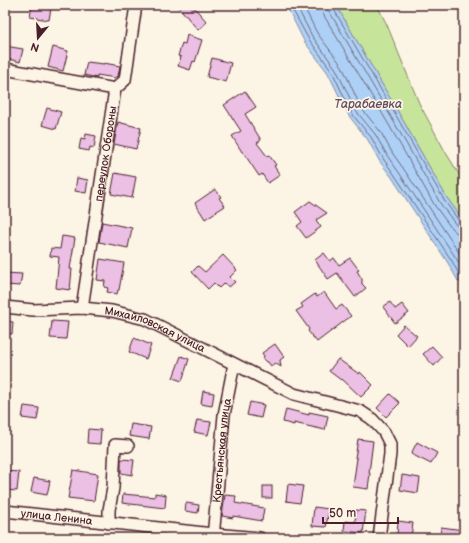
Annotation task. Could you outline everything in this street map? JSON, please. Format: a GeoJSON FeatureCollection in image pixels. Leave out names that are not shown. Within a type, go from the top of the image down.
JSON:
{"type":"FeatureCollection","features":[{"type":"Feature","properties":{"kind":"street","name":"переулок Обороны"},"geometry":{"type":"LineString","coordinates":[[82,308],[115,89],[125,80],[136,5]]}},
{"type":"Feature","properties":{"kind":"street"},"geometry":{"type":"LineString","coordinates":[[5,69],[115,89]]}},
{"type":"Feature","properties":{"kind":"street","name":"Михайловская улица"},"geometry":{"type":"LineString","coordinates":[[5,307],[33,310],[82,308],[112,311],[145,319],[294,394],[360,411],[384,432],[390,444],[379,538]]}},
{"type":"Feature","properties":{"kind":"street","name":"Крестьянская улица"},"geometry":{"type":"LineString","coordinates":[[213,536],[224,415],[234,364]]}},
{"type":"Feature","properties":{"kind":"street","name":"улица Ленина"},"geometry":{"type":"LineString","coordinates":[[109,522],[109,510],[113,488],[115,445],[128,446]]}},
{"type":"Feature","properties":{"kind":"street","name":"улица Ленина"},"geometry":{"type":"LineString","coordinates":[[5,511],[109,522],[213,536],[260,538]]}},
{"type":"Feature","properties":{"kind":"green space"},"geometry":{"type":"Polygon","coordinates":[[[336,5],[377,5],[387,25],[419,103],[446,153],[464,182],[464,221],[447,198],[336,5]]]}},
{"type":"Feature","properties":{"kind":"water","name":"Тарабаевка"},"geometry":{"type":"Polygon","coordinates":[[[286,5],[336,5],[447,198],[464,221],[464,285],[458,281],[448,263],[391,176],[380,162],[368,140],[349,116],[328,73],[304,41],[286,5]]]}},
{"type":"Feature","properties":{"kind":"building"},"geometry":{"type":"Polygon","coordinates":[[[32,5],[51,8],[49,20],[30,17],[32,5]]]}},
{"type":"Feature","properties":{"kind":"building"},"geometry":{"type":"Polygon","coordinates":[[[177,5],[192,5],[207,22],[198,30],[177,5]]]}},
{"type":"Feature","properties":{"kind":"building"},"geometry":{"type":"Polygon","coordinates":[[[187,35],[202,40],[195,62],[193,61],[190,70],[178,66],[181,57],[178,56],[182,43],[185,44],[187,35]]]}},
{"type":"Feature","properties":{"kind":"building"},"geometry":{"type":"Polygon","coordinates":[[[5,46],[23,49],[20,62],[5,58],[5,46]]]}},
{"type":"Feature","properties":{"kind":"building"},"geometry":{"type":"Polygon","coordinates":[[[53,47],[68,51],[63,71],[48,67],[53,47]]]}},
{"type":"Feature","properties":{"kind":"building"},"geometry":{"type":"Polygon","coordinates":[[[212,58],[231,63],[226,82],[207,77],[212,58]]]}},
{"type":"Feature","properties":{"kind":"building"},"geometry":{"type":"Polygon","coordinates":[[[87,62],[120,66],[118,76],[116,78],[97,75],[97,78],[84,75],[87,62]]]}},
{"type":"Feature","properties":{"kind":"building"},"geometry":{"type":"Polygon","coordinates":[[[245,91],[256,107],[245,114],[261,140],[257,143],[267,156],[269,155],[276,165],[274,166],[280,175],[268,183],[262,174],[259,176],[232,136],[241,131],[224,105],[245,91]]]}},
{"type":"Feature","properties":{"kind":"building"},"geometry":{"type":"Polygon","coordinates":[[[47,108],[61,112],[56,129],[42,125],[47,108]]]}},
{"type":"Feature","properties":{"kind":"building"},"geometry":{"type":"Polygon","coordinates":[[[118,122],[141,128],[136,149],[114,144],[118,122]]]}},
{"type":"Feature","properties":{"kind":"building"},"geometry":{"type":"Polygon","coordinates":[[[86,134],[96,136],[94,148],[90,147],[89,151],[79,149],[81,138],[85,139],[86,134]]]}},
{"type":"Feature","properties":{"kind":"building"},"geometry":{"type":"Polygon","coordinates":[[[115,173],[136,177],[132,198],[111,194],[115,173]]]}},
{"type":"Feature","properties":{"kind":"building"},"geometry":{"type":"Polygon","coordinates":[[[77,178],[88,180],[86,193],[75,191],[77,178]]]}},
{"type":"Feature","properties":{"kind":"building"},"geometry":{"type":"Polygon","coordinates":[[[216,190],[221,197],[219,198],[225,206],[205,219],[195,203],[216,190]]]}},
{"type":"Feature","properties":{"kind":"building"},"geometry":{"type":"Polygon","coordinates":[[[310,201],[327,213],[316,220],[321,227],[306,238],[297,226],[302,222],[295,212],[310,201]]]}},
{"type":"Feature","properties":{"kind":"building"},"geometry":{"type":"Polygon","coordinates":[[[102,222],[132,228],[128,248],[99,242],[102,222]]]}},
{"type":"Feature","properties":{"kind":"building"},"geometry":{"type":"Polygon","coordinates":[[[62,236],[75,238],[70,269],[72,269],[70,290],[56,288],[59,257],[50,256],[51,248],[60,249],[62,236]]]}},
{"type":"Feature","properties":{"kind":"building"},"geometry":{"type":"Polygon","coordinates":[[[324,253],[330,261],[334,258],[339,265],[350,258],[359,270],[357,271],[362,279],[362,284],[366,288],[355,297],[337,273],[328,279],[315,260],[324,253]]]}},
{"type":"Feature","properties":{"kind":"building"},"geometry":{"type":"Polygon","coordinates":[[[223,255],[237,270],[230,277],[235,282],[229,287],[224,283],[219,288],[214,283],[208,289],[192,272],[198,266],[205,272],[223,255]]]}},
{"type":"Feature","properties":{"kind":"building"},"geometry":{"type":"Polygon","coordinates":[[[100,259],[124,263],[117,294],[107,292],[108,288],[104,287],[105,281],[97,280],[100,259]]]}},
{"type":"Feature","properties":{"kind":"building"},"geometry":{"type":"Polygon","coordinates":[[[5,273],[22,274],[20,286],[5,285],[5,273]]]}},
{"type":"Feature","properties":{"kind":"building"},"geometry":{"type":"Polygon","coordinates":[[[324,292],[336,309],[342,305],[351,316],[317,342],[308,331],[309,329],[296,311],[303,307],[301,304],[315,294],[317,297],[324,292]]]}},
{"type":"Feature","properties":{"kind":"building"},"geometry":{"type":"Polygon","coordinates":[[[390,302],[395,309],[402,304],[409,313],[395,323],[383,307],[390,302]]]}},
{"type":"Feature","properties":{"kind":"building"},"geometry":{"type":"Polygon","coordinates":[[[5,321],[13,322],[12,334],[5,333],[5,321]]]}},
{"type":"Feature","properties":{"kind":"building"},"geometry":{"type":"Polygon","coordinates":[[[52,321],[68,322],[66,339],[50,338],[52,321]]]}},
{"type":"Feature","properties":{"kind":"building"},"geometry":{"type":"Polygon","coordinates":[[[404,325],[417,336],[408,346],[396,334],[404,325]]]}},
{"type":"Feature","properties":{"kind":"building"},"geometry":{"type":"Polygon","coordinates":[[[134,338],[151,345],[146,359],[129,352],[134,338]]]}},
{"type":"Feature","properties":{"kind":"building"},"geometry":{"type":"Polygon","coordinates":[[[275,344],[284,357],[280,360],[281,367],[275,363],[271,366],[263,359],[264,356],[262,353],[275,344]]]}},
{"type":"Feature","properties":{"kind":"building"},"geometry":{"type":"Polygon","coordinates":[[[432,346],[442,357],[434,366],[423,354],[432,346]]]}},
{"type":"Feature","properties":{"kind":"building"},"geometry":{"type":"Polygon","coordinates":[[[181,356],[189,359],[182,381],[173,378],[181,356]]]}},
{"type":"Feature","properties":{"kind":"building"},"geometry":{"type":"Polygon","coordinates":[[[338,359],[359,374],[360,372],[373,385],[361,397],[342,379],[341,380],[329,371],[338,359]]]}},
{"type":"Feature","properties":{"kind":"building"},"geometry":{"type":"Polygon","coordinates":[[[203,391],[214,393],[212,406],[201,404],[203,391]]]}},
{"type":"Feature","properties":{"kind":"building"},"geometry":{"type":"Polygon","coordinates":[[[390,394],[400,403],[386,417],[377,408],[390,394]]]}},
{"type":"Feature","properties":{"kind":"building"},"geometry":{"type":"Polygon","coordinates":[[[250,402],[264,405],[261,418],[247,415],[250,402]]]}},
{"type":"Feature","properties":{"kind":"building"},"geometry":{"type":"Polygon","coordinates":[[[24,406],[39,408],[37,420],[22,418],[24,406]]]}},
{"type":"Feature","properties":{"kind":"building"},"geometry":{"type":"Polygon","coordinates":[[[286,409],[309,415],[309,412],[328,416],[325,430],[283,422],[286,409]]]}},
{"type":"Feature","properties":{"kind":"building"},"geometry":{"type":"Polygon","coordinates":[[[197,420],[211,422],[208,435],[194,432],[197,420]]]}},
{"type":"Feature","properties":{"kind":"building"},"geometry":{"type":"Polygon","coordinates":[[[131,424],[151,427],[149,439],[129,436],[131,424]]]}},
{"type":"Feature","properties":{"kind":"building"},"geometry":{"type":"Polygon","coordinates":[[[88,429],[101,430],[100,444],[87,443],[88,429]]]}},
{"type":"Feature","properties":{"kind":"building"},"geometry":{"type":"Polygon","coordinates":[[[358,439],[373,441],[368,489],[353,487],[358,439]]]}},
{"type":"Feature","properties":{"kind":"building"},"geometry":{"type":"Polygon","coordinates":[[[417,442],[437,453],[431,464],[411,454],[417,442]]]}},
{"type":"Feature","properties":{"kind":"building"},"geometry":{"type":"Polygon","coordinates":[[[121,459],[134,460],[132,475],[121,473],[121,459]]]}},
{"type":"Feature","properties":{"kind":"building"},"geometry":{"type":"Polygon","coordinates":[[[73,470],[98,474],[94,501],[68,498],[73,470]]]}},
{"type":"Feature","properties":{"kind":"building"},"geometry":{"type":"Polygon","coordinates":[[[5,471],[19,472],[17,491],[5,490],[5,471]]]}},
{"type":"Feature","properties":{"kind":"building"},"geometry":{"type":"Polygon","coordinates":[[[402,475],[420,478],[418,493],[400,490],[402,475]]]}},
{"type":"Feature","properties":{"kind":"building"},"geometry":{"type":"Polygon","coordinates":[[[34,478],[50,481],[47,495],[31,492],[34,478]]]}},
{"type":"Feature","properties":{"kind":"building"},"geometry":{"type":"Polygon","coordinates":[[[288,484],[303,486],[300,503],[286,501],[288,484]]]}},
{"type":"Feature","properties":{"kind":"building"},"geometry":{"type":"Polygon","coordinates":[[[263,486],[272,486],[272,498],[263,498],[263,486]]]}},
{"type":"Feature","properties":{"kind":"building"},"geometry":{"type":"Polygon","coordinates":[[[155,493],[166,495],[165,508],[122,503],[123,494],[155,497],[155,493]]]}},
{"type":"Feature","properties":{"kind":"building"},"geometry":{"type":"Polygon","coordinates":[[[225,495],[236,496],[235,503],[264,508],[262,521],[233,516],[233,518],[222,516],[225,495]]]}},
{"type":"Feature","properties":{"kind":"building"},"geometry":{"type":"Polygon","coordinates":[[[186,503],[199,505],[198,513],[185,511],[186,503]]]}},
{"type":"Feature","properties":{"kind":"building"},"geometry":{"type":"Polygon","coordinates":[[[314,507],[329,509],[326,527],[312,526],[314,507]]]}},
{"type":"Feature","properties":{"kind":"building"},"geometry":{"type":"Polygon","coordinates":[[[356,510],[366,511],[363,533],[344,531],[345,521],[355,522],[356,510]]]}},
{"type":"Feature","properties":{"kind":"building"},"geometry":{"type":"Polygon","coordinates":[[[398,521],[413,523],[411,537],[397,535],[398,521]]]}},
{"type":"Feature","properties":{"kind":"building"},"geometry":{"type":"Polygon","coordinates":[[[441,527],[464,530],[464,538],[440,538],[441,527]]]}}]}
